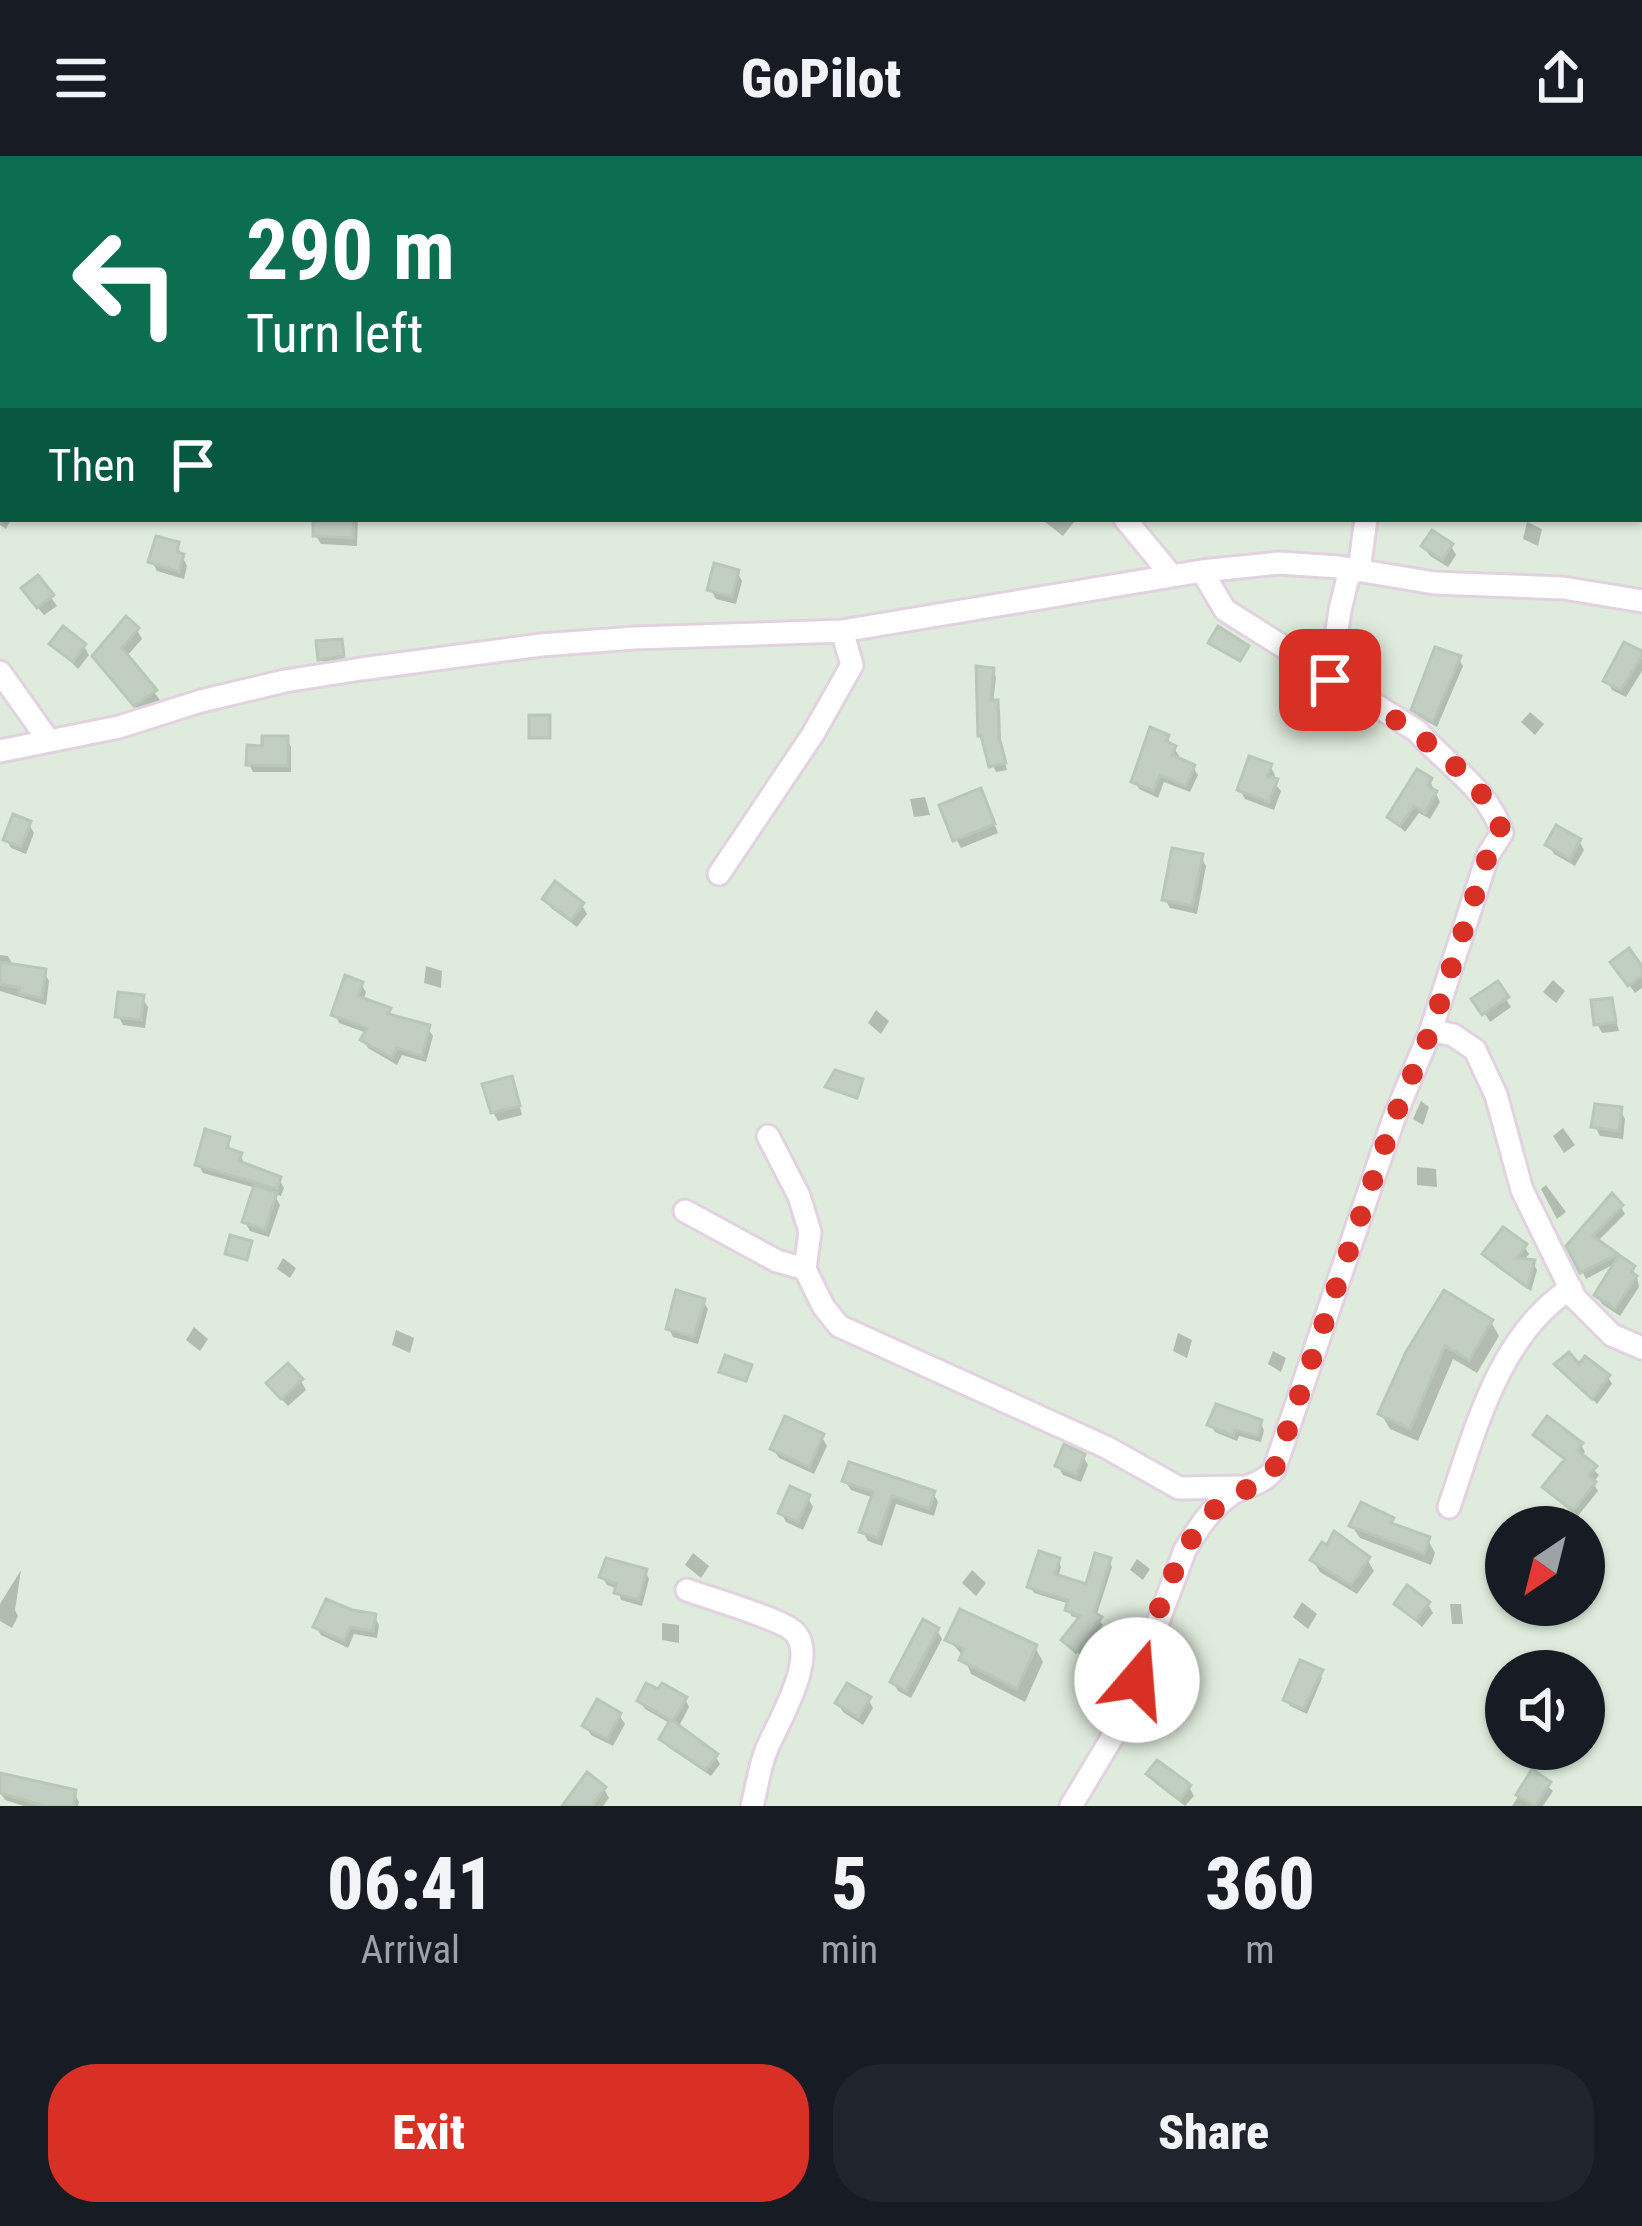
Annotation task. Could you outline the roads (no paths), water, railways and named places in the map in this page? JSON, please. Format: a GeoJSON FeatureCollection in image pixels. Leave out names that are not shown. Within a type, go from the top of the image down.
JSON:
{"type":"FeatureCollection","features":[{"type":"Feature","properties":{"kind":"street"},"geometry":{"type":"LineString","coordinates":[[1128,522],[1172,575]]}},
{"type":"Feature","properties":{"kind":"street"},"geometry":{"type":"LineString","coordinates":[[1330,680],[1340,610],[1365,522]]}},
{"type":"Feature","properties":{"kind":"street"},"geometry":{"type":"LineString","coordinates":[[0,752],[119,727],[285,681],[361,669],[542,645],[842,631],[1172,575],[1279,563],[1434,583],[1563,588],[1642,601]]}},
{"type":"Feature","properties":{"kind":"street"},"geometry":{"type":"LineString","coordinates":[[768,1136],[799,1196],[810,1232],[805,1269],[839,1326],[1106,1447],[1179,1488],[1259,1484],[1274,1470],[1394,1118],[1431,1030],[1488,855],[1502,833],[1498,819],[1454,764],[1417,731],[1225,610],[1202,571]]}},
{"type":"Feature","properties":{"kind":"street"},"geometry":{"type":"LineString","coordinates":[[719,874],[812,734],[852,664],[842,631]]}},
{"type":"Feature","properties":{"kind":"street"},"geometry":{"type":"LineString","coordinates":[[0,672],[49,740]]}},
{"type":"Feature","properties":{"kind":"street"},"geometry":{"type":"LineString","coordinates":[[1431,1030],[1453,1035],[1475,1050],[1496,1095],[1522,1190],[1570,1288],[1612,1335],[1642,1348]]}},
{"type":"Feature","properties":{"kind":"street"},"geometry":{"type":"LineString","coordinates":[[685,1211],[776,1261],[805,1269]]}},
{"type":"Feature","properties":{"kind":"street"},"geometry":{"type":"LineString","coordinates":[[1449,1508],[1490,1389],[1532,1320],[1570,1288]]}},
{"type":"Feature","properties":{"kind":"street"},"geometry":{"type":"LineString","coordinates":[[1070,1806],[1119,1726],[1185,1550],[1215,1508],[1248,1486]]}},
{"type":"Feature","properties":{"kind":"street"},"geometry":{"type":"LineString","coordinates":[[687,1590],[790,1628],[801,1644],[802,1660],[790,1702],[765,1753],[752,1806]]}}]}
